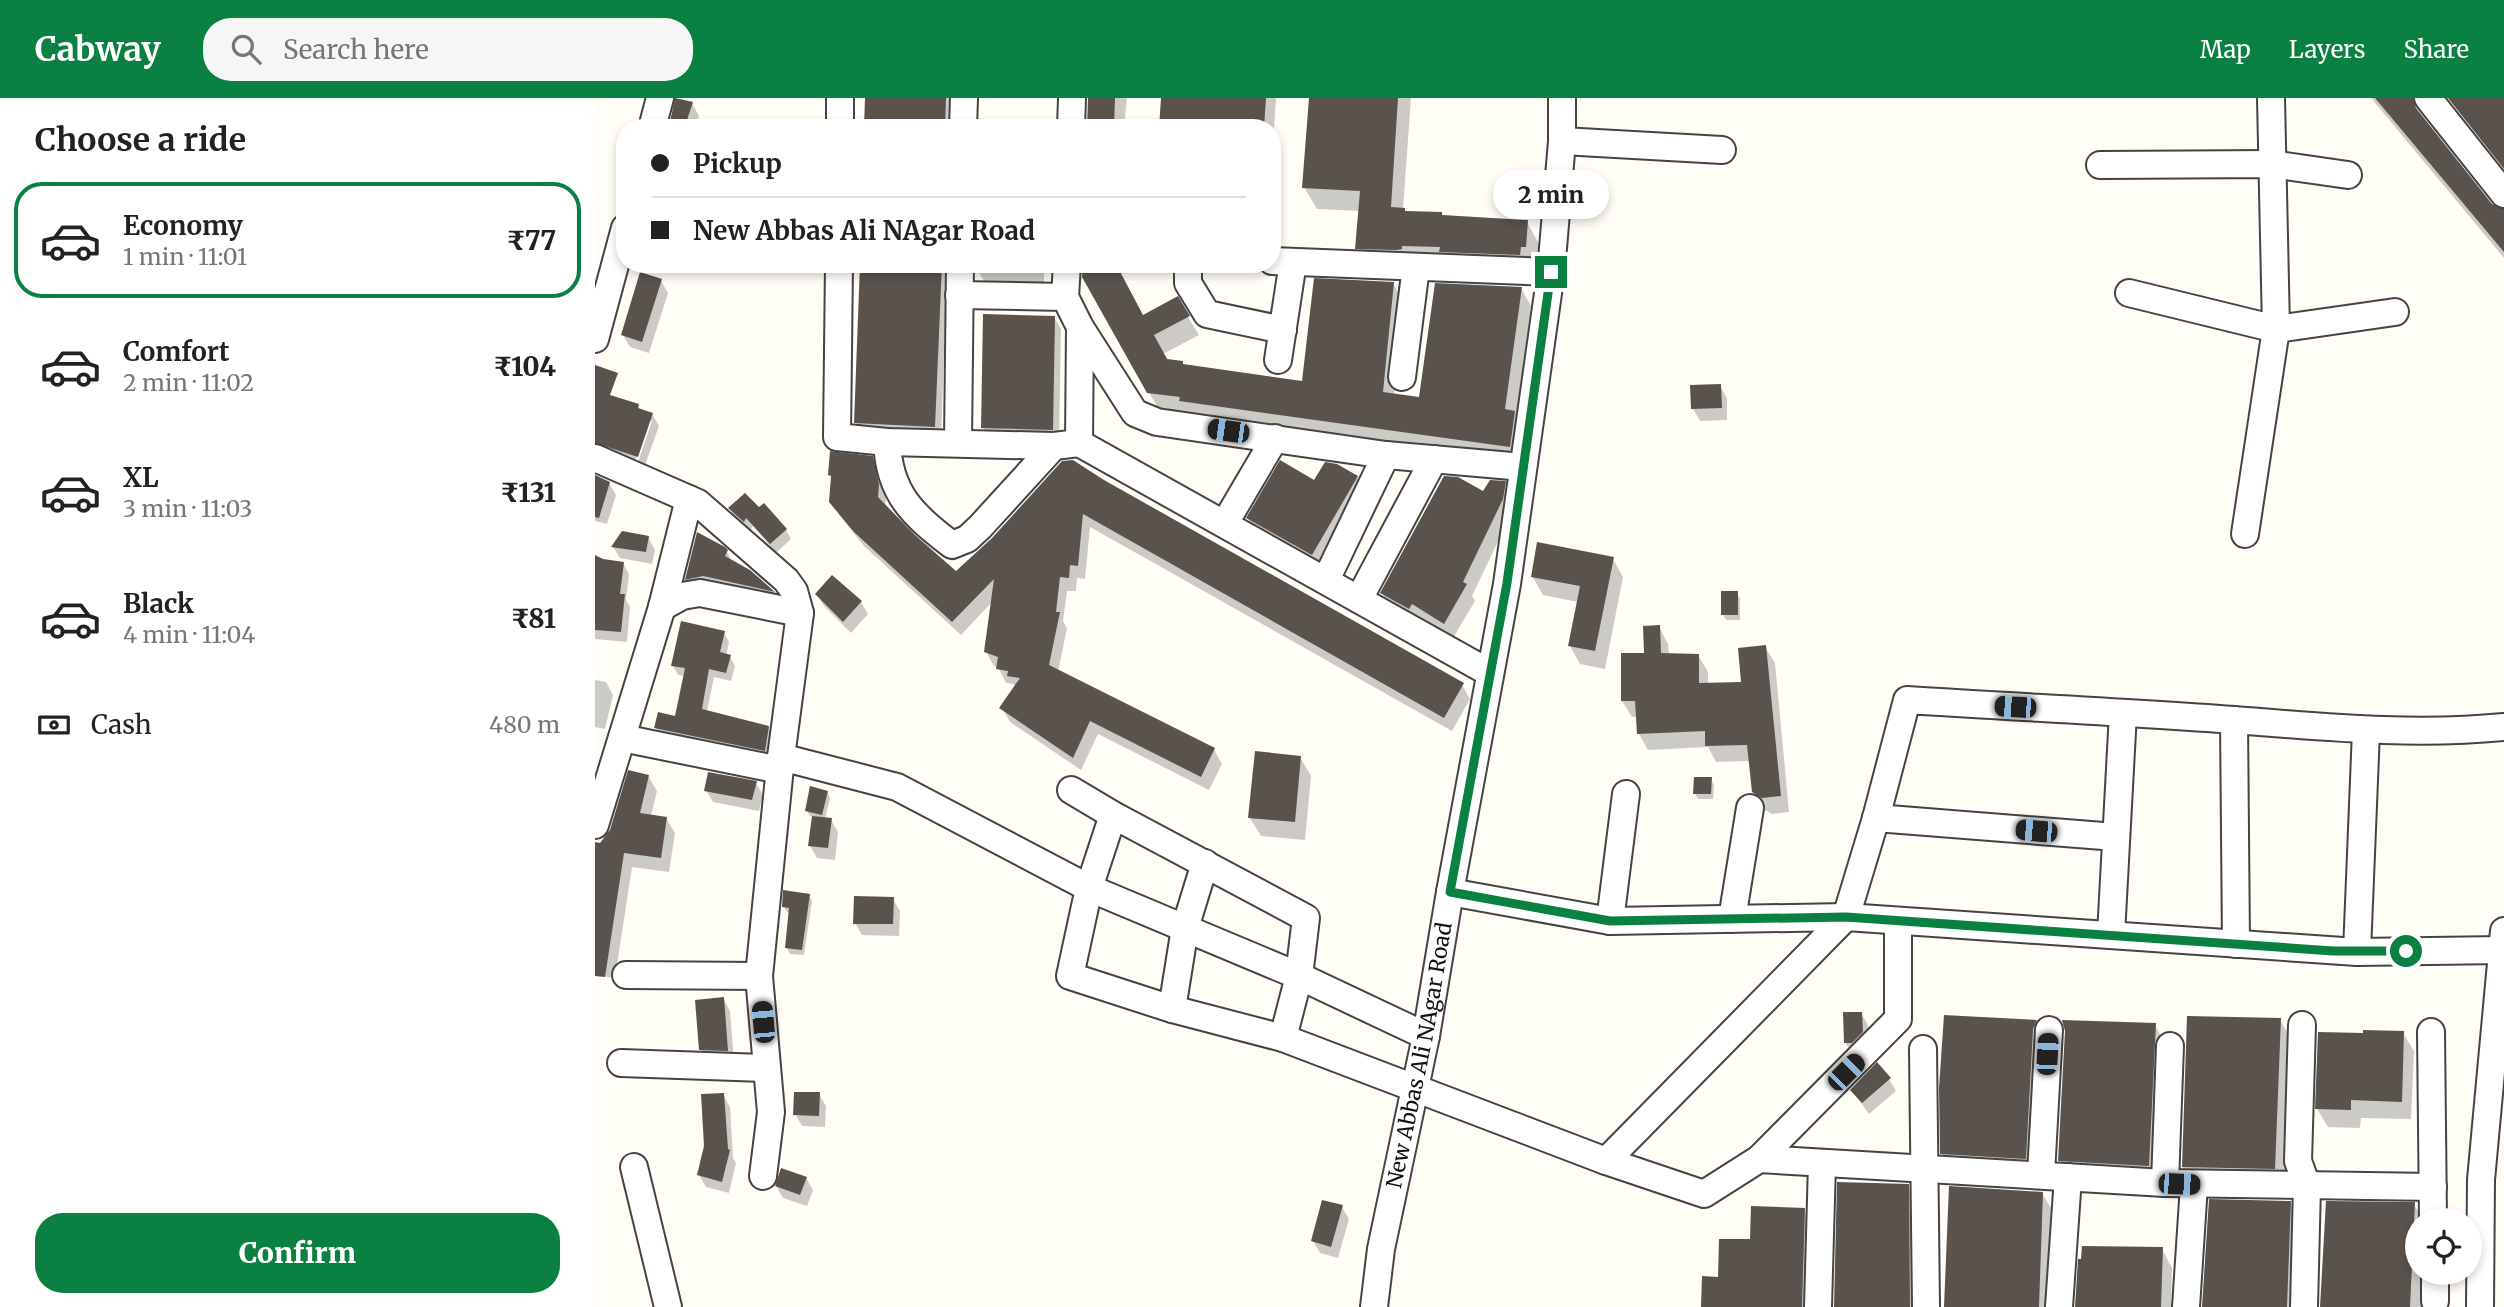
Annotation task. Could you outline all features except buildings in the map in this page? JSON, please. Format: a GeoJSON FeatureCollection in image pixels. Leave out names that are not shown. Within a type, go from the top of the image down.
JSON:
{"type":"FeatureCollection","features":[{"type":"Feature","properties":{"kind":"street"},"geometry":{"type":"LineString","coordinates":[[654,119],[660,98]]}},
{"type":"Feature","properties":{"kind":"street"},"geometry":{"type":"LineString","coordinates":[[840,98],[840,119]]}},
{"type":"Feature","properties":{"kind":"street"},"geometry":{"type":"LineString","coordinates":[[963,119],[964,98]]}},
{"type":"Feature","properties":{"kind":"street"},"geometry":{"type":"LineString","coordinates":[[1071,119],[1072,98]]}},
{"type":"Feature","properties":{"kind":"street","name":"New Abbas Ali NAgar Road"},"geometry":{"type":"LineString","coordinates":[[1374,1307],[1381,1249],[1426,1036],[1507,583],[1551,272],[1562,141],[1562,98]]}},
{"type":"Feature","properties":{"kind":"street"},"geometry":{"type":"LineString","coordinates":[[2245,534],[2276,329],[2271,98]]}},
{"type":"Feature","properties":{"kind":"street"},"geometry":{"type":"LineString","coordinates":[[2428,98],[2504,194]]}},
{"type":"Feature","properties":{"kind":"street"},"geometry":{"type":"LineString","coordinates":[[1562,141],[1722,150]]}},
{"type":"Feature","properties":{"kind":"street"},"geometry":{"type":"LineString","coordinates":[[2100,165],[2271,164],[2348,175]]}},
{"type":"Feature","properties":{"kind":"street"},"geometry":{"type":"LineString","coordinates":[[1278,360],[1283,330],[1283,261],[1551,272]]}},
{"type":"Feature","properties":{"kind":"street"},"geometry":{"type":"LineString","coordinates":[[595,340],[616,262]]}},
{"type":"Feature","properties":{"kind":"street"},"geometry":{"type":"LineString","coordinates":[[1402,377],[1416,267]]}},
{"type":"Feature","properties":{"kind":"street"},"geometry":{"type":"LineString","coordinates":[[839,273],[837,437],[887,442],[1067,444],[1225,523],[1490,673]]}},
{"type":"Feature","properties":{"kind":"street"},"geometry":{"type":"LineString","coordinates":[[958,442],[960,273]]}},
{"type":"Feature","properties":{"kind":"street"},"geometry":{"type":"LineString","coordinates":[[1066,273],[1065,297],[1080,327],[1135,413],[1157,422],[1386,455],[1523,467]]}},
{"type":"Feature","properties":{"kind":"street"},"geometry":{"type":"LineString","coordinates":[[1188,273],[1188,283],[1207,314],[1283,330]]}},
{"type":"Feature","properties":{"kind":"street"},"geometry":{"type":"LineString","coordinates":[[2129,293],[2276,329],[2395,312]]}},
{"type":"Feature","properties":{"kind":"street"},"geometry":{"type":"LineString","coordinates":[[959,295],[1065,297]]}},
{"type":"Feature","properties":{"kind":"street"},"geometry":{"type":"LineString","coordinates":[[887,442],[888,467],[898,494],[930,528],[952,545],[967,539],[1067,444],[1080,327]]}},
{"type":"Feature","properties":{"kind":"street"},"geometry":{"type":"LineString","coordinates":[[1225,523],[1275,438]]}},
{"type":"Feature","properties":{"kind":"street"},"geometry":{"type":"LineString","coordinates":[[1326,580],[1386,455]]}},
{"type":"Feature","properties":{"kind":"street"},"geometry":{"type":"LineString","coordinates":[[595,458],[698,503],[786,580],[794,591],[800,614],[780,763],[759,976],[771,1112],[763,1176]]}},
{"type":"Feature","properties":{"kind":"street"},"geometry":{"type":"LineString","coordinates":[[1359,599],[1434,459]]}},
{"type":"Feature","properties":{"kind":"street"},"geometry":{"type":"LineString","coordinates":[[595,825],[662,607],[689,499]]}},
{"type":"Feature","properties":{"kind":"street"},"geometry":{"type":"LineString","coordinates":[[662,607],[682,596],[700,593],[800,614]]}},
{"type":"Feature","properties":{"kind":"street"},"geometry":{"type":"LineString","coordinates":[[1606,1161],[1846,917],[1907,701],[2234,720],[2366,731],[2468,731],[2504,727]]}},
{"type":"Feature","properties":{"kind":"street"},"geometry":{"type":"LineString","coordinates":[[2111,935],[2123,713]]}},
{"type":"Feature","properties":{"kind":"street"},"geometry":{"type":"LineString","coordinates":[[2234,720],[2236,944]]}},
{"type":"Feature","properties":{"kind":"street"},"geometry":{"type":"LineString","coordinates":[[2357,952],[2366,731]]}},
{"type":"Feature","properties":{"kind":"street"},"geometry":{"type":"LineString","coordinates":[[622,738],[780,763],[897,787],[1089,888],[1300,976],[1426,1036]]}},
{"type":"Feature","properties":{"kind":"street"},"geometry":{"type":"LineString","coordinates":[[1072,790],[1306,919],[1300,976],[1283,1038]]}},
{"type":"Feature","properties":{"kind":"street"},"geometry":{"type":"LineString","coordinates":[[1610,921],[1626,794]]}},
{"type":"Feature","properties":{"kind":"street"},"geometry":{"type":"LineString","coordinates":[[1732,919],[1750,808]]}},
{"type":"Feature","properties":{"kind":"street"},"geometry":{"type":"LineString","coordinates":[[1113,815],[1089,888],[1070,976],[1172,1009],[1283,1038],[1606,1161],[1704,1194],[1759,1159],[1898,1019],[1898,921]]}},
{"type":"Feature","properties":{"kind":"street"},"geometry":{"type":"LineString","coordinates":[[1876,818],[2116,837]]}},
{"type":"Feature","properties":{"kind":"street"},"geometry":{"type":"LineString","coordinates":[[1172,1009],[1185,928],[1205,863]]}},
{"type":"Feature","properties":{"kind":"street"},"geometry":{"type":"LineString","coordinates":[[1450,892],[1610,921],[1846,917],[2357,952],[2504,940],[2481,1180],[2480,1307]]}},
{"type":"Feature","properties":{"kind":"street"},"geometry":{"type":"LineString","coordinates":[[626,975],[759,976]]}},
{"type":"Feature","properties":{"kind":"street"},"geometry":{"type":"LineString","coordinates":[[2302,1025],[2298,1161],[2307,1186],[2304,1307]]}},
{"type":"Feature","properties":{"kind":"street"},"geometry":{"type":"LineString","coordinates":[[2041,1174],[2049,1030]]}},
{"type":"Feature","properties":{"kind":"street"},"geometry":{"type":"LineString","coordinates":[[2431,1032],[2433,1208]]}},
{"type":"Feature","properties":{"kind":"street"},"geometry":{"type":"LineString","coordinates":[[2165,1184],[2170,1046]]}},
{"type":"Feature","properties":{"kind":"street"},"geometry":{"type":"LineString","coordinates":[[1923,1049],[1926,1307]]}},
{"type":"Feature","properties":{"kind":"street"},"geometry":{"type":"LineString","coordinates":[[621,1063],[767,1068]]}},
{"type":"Feature","properties":{"kind":"street"},"geometry":{"type":"LineString","coordinates":[[1759,1159],[2041,1174],[2165,1184],[2433,1187]]}},
{"type":"Feature","properties":{"kind":"street"},"geometry":{"type":"LineString","coordinates":[[1818,1307],[1822,1163]]}},
{"type":"Feature","properties":{"kind":"street"},"geometry":{"type":"LineString","coordinates":[[634,1167],[668,1307]]}},
{"type":"Feature","properties":{"kind":"street"},"geometry":{"type":"LineString","coordinates":[[2059,1307],[2068,1177]]}},
{"type":"Feature","properties":{"kind":"street"},"geometry":{"type":"LineString","coordinates":[[2186,1307],[2194,1185]]}},
{"type":"Feature","properties":{"kind":"street"},"geometry":{"type":"LineString","coordinates":[[2435,1285],[2435,1301]]}},
{"type":"Feature","properties":{"kind":"route"},"geometry":{"type":"LineString","coordinates":[[1551,272],[1507,583],[1450,892],[1610,921],[1846,917],[2333,951],[2406,951]]}}]}
